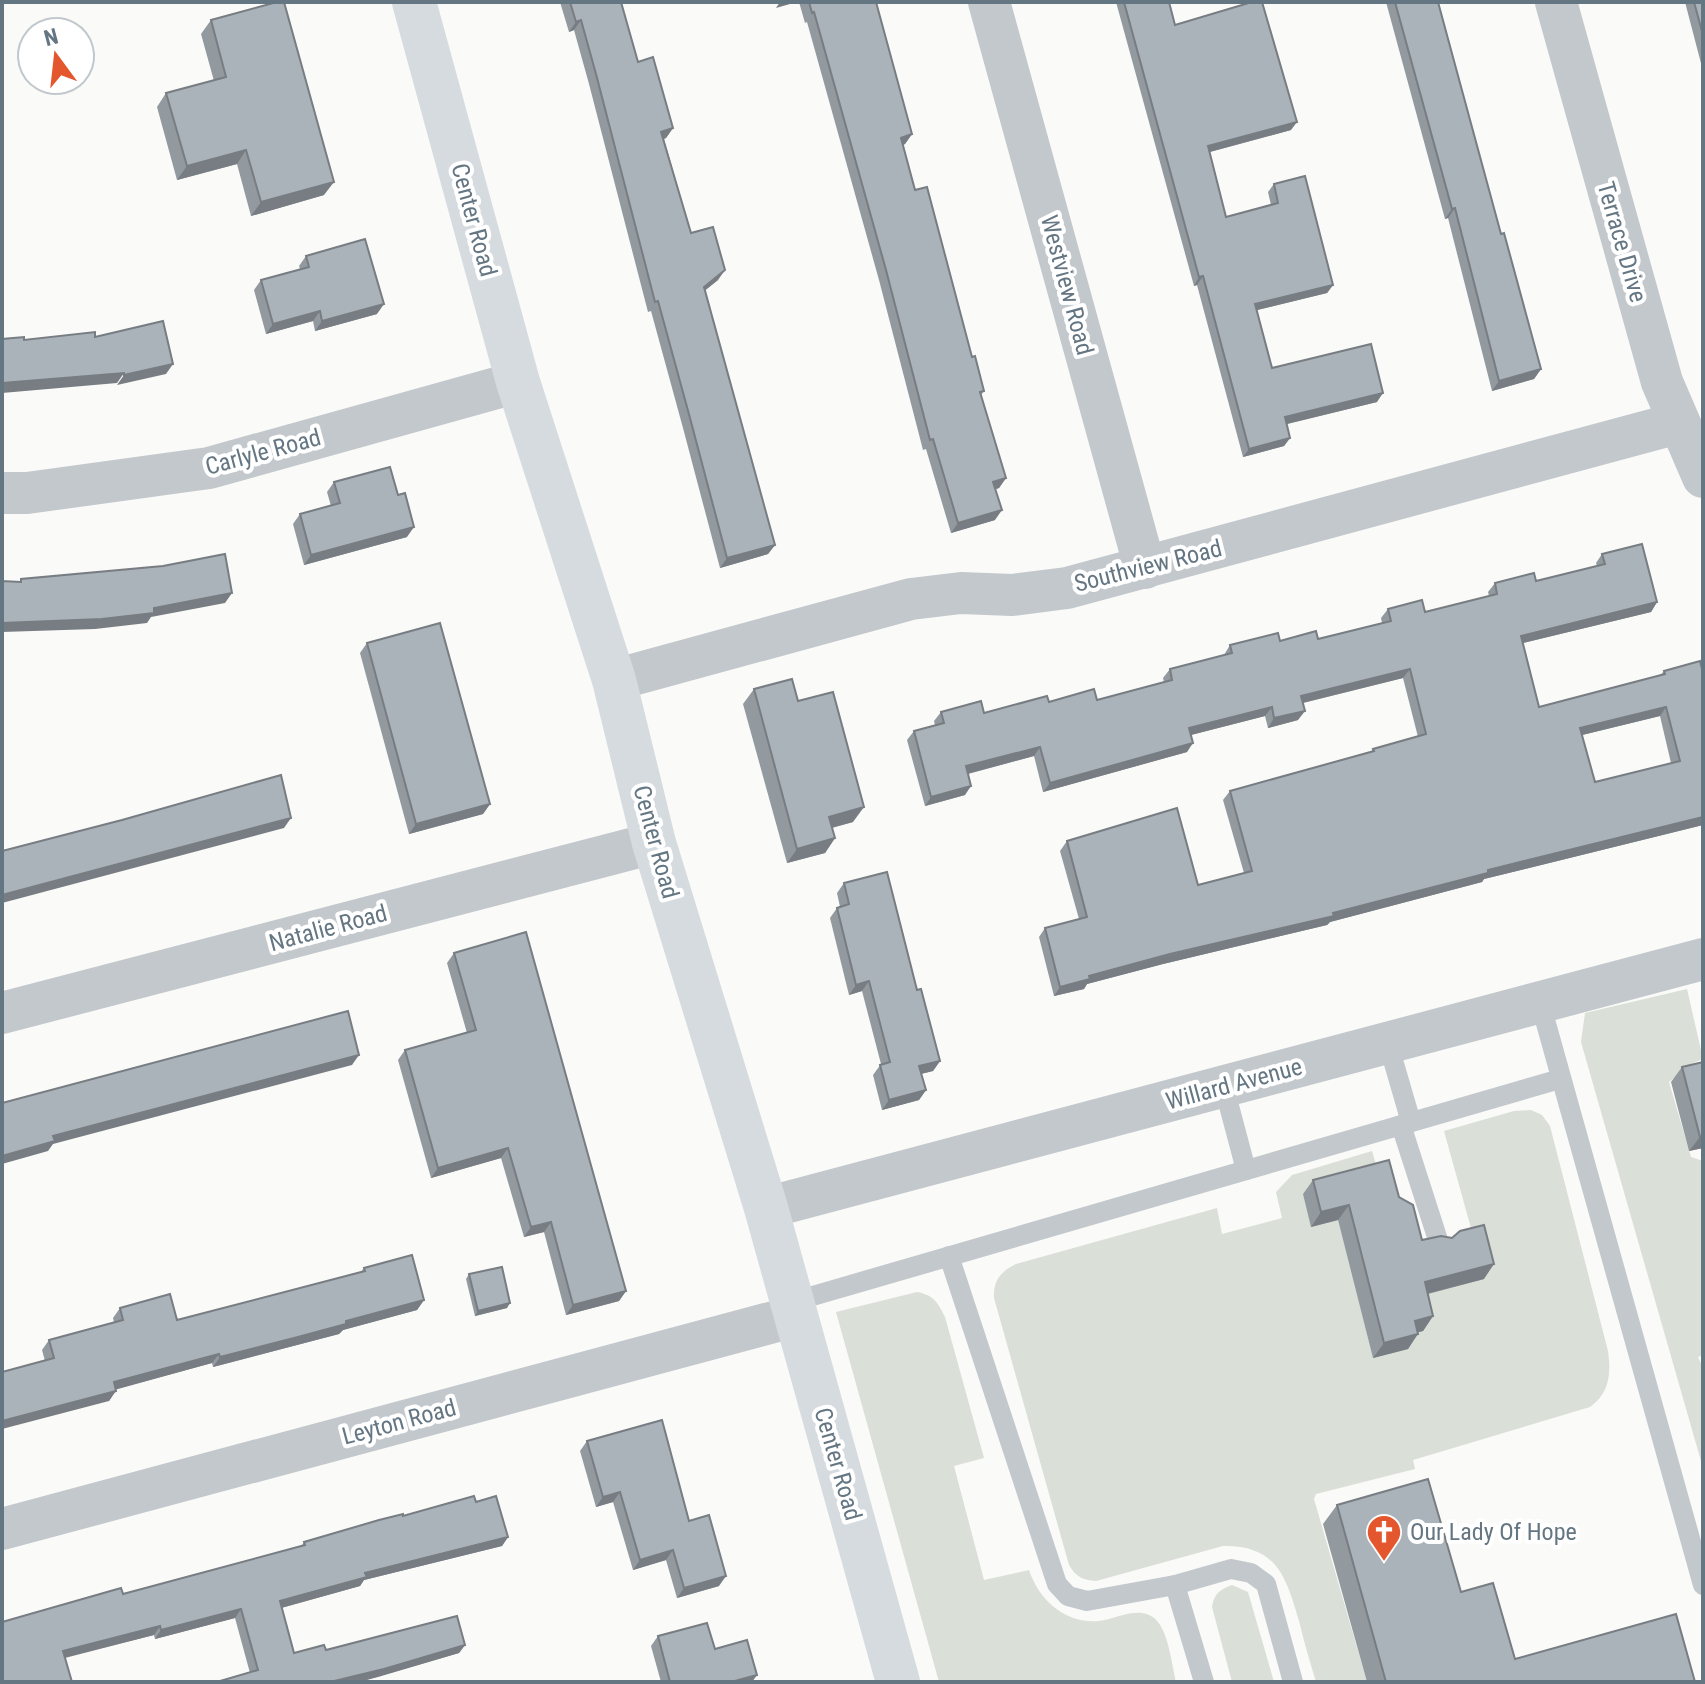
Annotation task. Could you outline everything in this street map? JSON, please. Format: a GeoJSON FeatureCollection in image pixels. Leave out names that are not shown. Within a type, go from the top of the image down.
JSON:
{"type":"FeatureCollection","features":[{"type":"Feature","properties":{"kind":"main road","name":"Center Road"},"geometry":{"type":"LineString","coordinates":[[414,2],[518,382],[614,680],[654,843],[766,1208],[898,1682]]}},
{"type":"Feature","properties":{"kind":"street","name":"Westview Road"},"geometry":{"type":"LineString","coordinates":[[989,2],[1145,568]]}},
{"type":"Feature","properties":{"kind":"street","name":"Terrace Drive"},"geometry":{"type":"LineString","coordinates":[[1556,2],[1657,367],[1703,477]]}},
{"type":"Feature","properties":{"kind":"street","name":"Carlyle Road"},"geometry":{"type":"LineString","coordinates":[[2,493],[27,493],[209,468],[518,382]]}},
{"type":"Feature","properties":{"kind":"street","name":"Southview Road"},"geometry":{"type":"LineString","coordinates":[[614,680],[911,599],[961,593],[1012,595],[1067,588],[1678,423]]}},
{"type":"Feature","properties":{"kind":"street","name":"Natalie Road"},"geometry":{"type":"LineString","coordinates":[[2,1013],[654,843]]}},
{"type":"Feature","properties":{"kind":"street","name":"Willard Avenue"},"geometry":{"type":"LineString","coordinates":[[766,1208],[1703,959]]}},
{"type":"Feature","properties":{"kind":"street","name":"Leyton Road"},"geometry":{"type":"LineString","coordinates":[[2,1529],[794,1309]]}},
{"type":"Feature","properties":{"kind":"lane"},"geometry":{"type":"LineString","coordinates":[[1540,1002],[1703,1585]]}},
{"type":"Feature","properties":{"kind":"lane"},"geometry":{"type":"LineString","coordinates":[[1388,1043],[1406,1124],[1438,1240]]}},
{"type":"Feature","properties":{"kind":"lane"},"geometry":{"type":"LineString","coordinates":[[794,1309],[949,1256],[1560,1079]]}},
{"type":"Feature","properties":{"kind":"lane"},"geometry":{"type":"LineString","coordinates":[[1224,1087],[1246,1170]]}},
{"type":"Feature","properties":{"kind":"lane"},"geometry":{"type":"LineString","coordinates":[[949,1256],[1057,1584],[1068,1596],[1087,1601],[1175,1585],[1231,1569],[1251,1573],[1266,1584],[1293,1682]]}},
{"type":"Feature","properties":{"kind":"lane"},"geometry":{"type":"LineString","coordinates":[[1175,1585],[1204,1682]]}},
{"type":"Feature","properties":{"kind":"shaded area"},"geometry":{"type":"Polygon","coordinates":[[[1687,989],[1703,1059],[1669,1082],[1691,1157],[1703,1161],[1703,1355],[1698,1357],[1703,1368],[1703,1468],[1581,1042],[1585,1013],[1687,989]]]}},
{"type":"Feature","properties":{"kind":"shaded area"},"geometry":{"type":"Polygon","coordinates":[[[1531,1110],[1542,1115],[1550,1126],[1608,1351],[1608,1382],[1602,1395],[1590,1407],[1413,1460],[1415,1469],[1316,1494],[1314,1499],[1367,1682],[1316,1682],[1289,1591],[1276,1567],[1256,1551],[1223,1546],[1096,1581],[1077,1575],[1069,1565],[994,1298],[996,1282],[1002,1274],[1016,1264],[1217,1208],[1222,1234],[1282,1218],[1276,1192],[1292,1175],[1372,1151],[1379,1175],[1311,1227],[1338,1220],[1373,1357],[1407,1349],[1414,1297],[1474,1239],[1444,1131],[1514,1111],[1531,1110]]]}},
{"type":"Feature","properties":{"kind":"shaded area"},"geometry":{"type":"Polygon","coordinates":[[[917,1292],[934,1300],[945,1317],[984,1458],[954,1466],[984,1580],[1029,1570],[1047,1600],[1075,1619],[1099,1621],[1137,1613],[1152,1616],[1165,1635],[1176,1682],[939,1682],[836,1312],[917,1292]]]}},
{"type":"Feature","properties":{"kind":"shaded area"},"geometry":{"type":"Polygon","coordinates":[[[1232,1585],[1248,1592],[1274,1682],[1232,1682],[1212,1607],[1218,1593],[1232,1585]]]}},
{"type":"Feature","properties":{"kind":"building"},"geometry":{"type":"Polygon","coordinates":[[[284,2],[334,182],[261,202],[246,150],[187,166],[166,93],[226,77],[211,20],[284,2]]]}},
{"type":"Feature","properties":{"kind":"building"},"geometry":{"type":"Polygon","coordinates":[[[570,2],[621,2],[638,62],[653,57],[673,128],[661,132],[691,233],[713,227],[725,270],[704,287],[775,545],[727,558],[658,301],[655,302],[581,20],[576,22],[570,2]]]}},
{"type":"Feature","properties":{"kind":"building"},"geometry":{"type":"Polygon","coordinates":[[[809,2],[876,2],[912,134],[901,138],[915,190],[927,187],[972,357],[975,356],[984,391],[980,392],[1006,478],[993,482],[1002,510],[958,523],[933,439],[930,440],[886,270],[809,2]]]}},
{"type":"Feature","properties":{"kind":"building"},"geometry":{"type":"Polygon","coordinates":[[[1124,2],[1169,2],[1175,25],[1252,2],[1262,2],[1297,122],[1208,146],[1226,217],[1278,203],[1274,184],[1305,176],[1333,285],[1255,304],[1272,368],[1371,344],[1383,393],[1285,417],[1290,438],[1249,449],[1124,2]]]}},
{"type":"Feature","properties":{"kind":"building"},"geometry":{"type":"Polygon","coordinates":[[[1395,2],[1438,2],[1541,369],[1499,381],[1455,208],[1452,209],[1395,2]]]}},
{"type":"Feature","properties":{"kind":"building"},"geometry":{"type":"Polygon","coordinates":[[[1694,2],[1703,2],[1703,35],[1694,2]]]}},
{"type":"Feature","properties":{"kind":"building"},"geometry":{"type":"Polygon","coordinates":[[[365,239],[384,304],[322,321],[320,311],[273,324],[261,280],[309,267],[306,256],[365,239]]]}},
{"type":"Feature","properties":{"kind":"building"},"geometry":{"type":"Polygon","coordinates":[[[163,321],[173,364],[124,375],[2,383],[2,339],[24,337],[24,340],[95,332],[95,337],[163,321]]]}},
{"type":"Feature","properties":{"kind":"building"},"geometry":{"type":"Polygon","coordinates":[[[390,467],[398,495],[405,493],[414,527],[311,555],[300,514],[340,503],[334,482],[390,467]]]}},
{"type":"Feature","properties":{"kind":"building"},"geometry":{"type":"Polygon","coordinates":[[[1642,544],[1657,602],[1521,636],[1539,707],[1665,674],[1664,671],[1700,661],[1703,673],[1703,817],[1488,870],[1488,873],[1333,913],[1334,916],[1170,954],[1060,987],[1045,928],[1087,917],[1067,841],[1177,808],[1198,885],[1252,871],[1230,791],[1426,734],[1410,669],[1301,696],[1305,711],[1274,718],[1272,707],[1189,728],[1193,743],[1050,783],[1040,747],[966,766],[971,786],[931,797],[914,731],[944,723],[941,712],[981,701],[984,713],[1047,696],[1049,702],[1094,689],[1097,700],[1172,680],[1170,669],[1232,653],[1230,645],[1278,633],[1280,641],[1316,631],[1318,639],[1391,621],[1388,609],[1422,600],[1425,612],[1497,594],[1495,583],[1534,573],[1536,581],[1605,564],[1602,554],[1642,544]],[[1666,707],[1580,728],[1595,782],[1680,761],[1666,707]]]}},
{"type":"Feature","properties":{"kind":"building"},"geometry":{"type":"Polygon","coordinates":[[[225,554],[232,593],[154,608],[154,613],[102,619],[2,623],[2,581],[21,582],[21,579],[163,566],[225,554]]]}},
{"type":"Feature","properties":{"kind":"building"},"geometry":{"type":"Polygon","coordinates":[[[440,623],[490,804],[416,824],[367,643],[440,623]]]}},
{"type":"Feature","properties":{"kind":"building"},"geometry":{"type":"Polygon","coordinates":[[[792,679],[798,701],[833,692],[864,807],[829,817],[835,838],[797,849],[754,689],[792,679]]]}},
{"type":"Feature","properties":{"kind":"building"},"geometry":{"type":"Polygon","coordinates":[[[281,775],[291,818],[2,895],[2,851],[281,775]]]}},
{"type":"Feature","properties":{"kind":"building"},"geometry":{"type":"Polygon","coordinates":[[[887,872],[917,990],[921,989],[940,1061],[919,1066],[926,1090],[889,1100],[880,1065],[890,1062],[869,981],[856,985],[837,908],[849,904],[844,883],[887,872]]]}},
{"type":"Feature","properties":{"kind":"building"},"geometry":{"type":"Polygon","coordinates":[[[526,932],[626,1291],[573,1305],[551,1222],[531,1227],[508,1148],[438,1168],[405,1050],[476,1030],[454,953],[526,932]]]}},
{"type":"Feature","properties":{"kind":"building"},"geometry":{"type":"Polygon","coordinates":[[[348,1011],[359,1055],[53,1136],[55,1141],[2,1156],[2,1103],[348,1011]]]}},
{"type":"Feature","properties":{"kind":"building"},"geometry":{"type":"Polygon","coordinates":[[[1703,1062],[1703,1136],[1700,1137],[1682,1067],[1703,1062]]]}},
{"type":"Feature","properties":{"kind":"building"},"geometry":{"type":"Polygon","coordinates":[[[1389,1160],[1399,1197],[1413,1205],[1422,1240],[1441,1236],[1452,1238],[1460,1231],[1484,1225],[1494,1264],[1425,1282],[1433,1316],[1415,1321],[1418,1334],[1384,1343],[1349,1205],[1321,1212],[1313,1180],[1389,1160]]]}},
{"type":"Feature","properties":{"kind":"building"},"geometry":{"type":"Polygon","coordinates":[[[412,1255],[424,1300],[298,1337],[114,1382],[116,1391],[2,1421],[2,1372],[54,1358],[49,1340],[123,1320],[120,1308],[170,1294],[177,1320],[365,1271],[364,1268],[412,1255]]]}},
{"type":"Feature","properties":{"kind":"building"},"geometry":{"type":"Polygon","coordinates":[[[502,1267],[510,1303],[478,1311],[469,1274],[502,1267]]]}},
{"type":"Feature","properties":{"kind":"building"},"geometry":{"type":"Polygon","coordinates":[[[662,1420],[689,1521],[709,1515],[726,1576],[684,1588],[673,1550],[640,1560],[620,1492],[603,1497],[587,1441],[662,1420]]]}},
{"type":"Feature","properties":{"kind":"building","name":"Our Lady Of Hope"},"geometry":{"type":"Polygon","coordinates":[[[1428,1479],[1461,1592],[1493,1583],[1515,1659],[1676,1614],[1695,1682],[1386,1682],[1337,1505],[1428,1479]]]}},
{"type":"Feature","properties":{"kind":"building"},"geometry":{"type":"Polygon","coordinates":[[[474,1496],[476,1502],[496,1496],[508,1537],[365,1573],[367,1577],[280,1601],[294,1653],[324,1645],[326,1650],[457,1616],[465,1645],[330,1682],[220,1682],[258,1670],[241,1609],[63,1651],[72,1682],[2,1682],[2,1622],[121,1588],[123,1594],[305,1545],[304,1542],[379,1520],[474,1496]]]}},
{"type":"Feature","properties":{"kind":"building"},"geometry":{"type":"Polygon","coordinates":[[[707,1623],[715,1649],[747,1640],[757,1675],[731,1682],[670,1682],[658,1636],[707,1623]]]}},
{"type":"Feature","properties":{"kind":"place","name":"Our Lady Of Hope"},"geometry":{"type":"Point","coordinates":[1384,1563]}}]}
